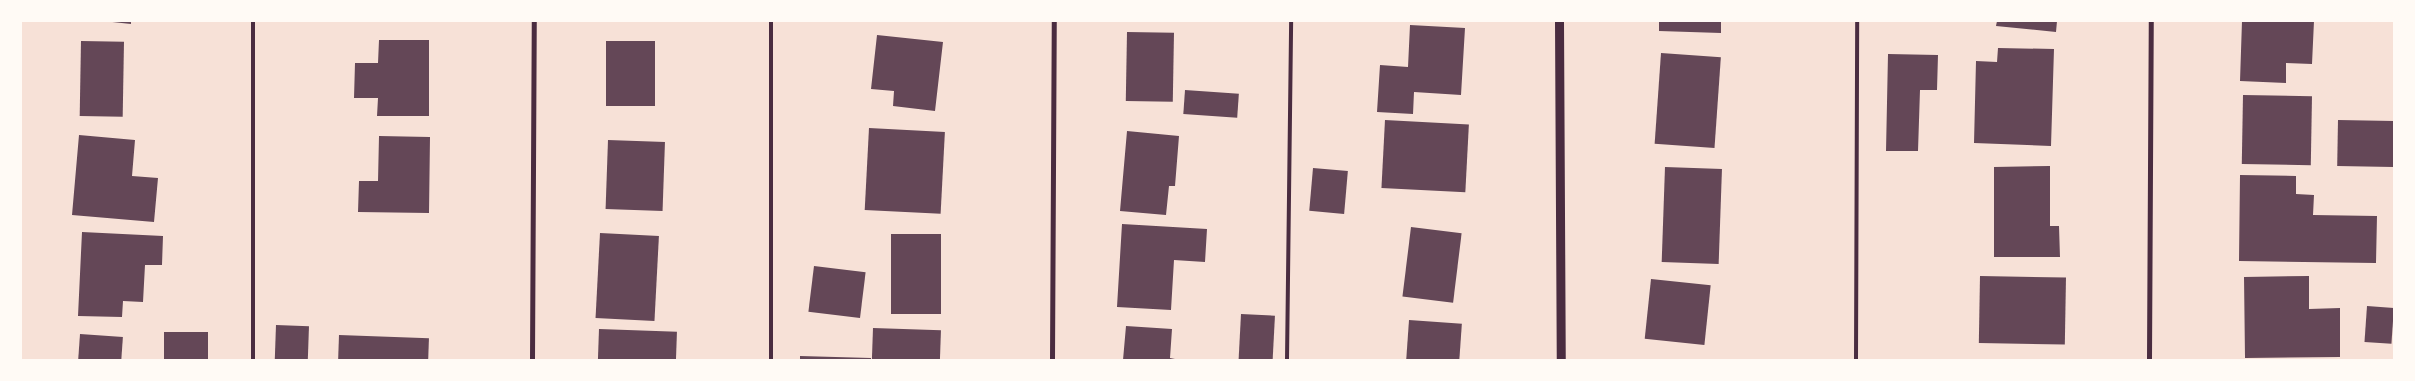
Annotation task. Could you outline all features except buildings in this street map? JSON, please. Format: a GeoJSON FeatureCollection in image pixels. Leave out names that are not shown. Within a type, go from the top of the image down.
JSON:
{"type":"FeatureCollection","features":[{"type":"Feature","properties":{"kind":"street"},"geometry":{"type":"LineString","coordinates":[[532,360],[534,21]]}},
{"type":"Feature","properties":{"kind":"street"},"geometry":{"type":"LineString","coordinates":[[1052,360],[1054,21]]}},
{"type":"Feature","properties":{"kind":"street"},"geometry":{"type":"LineString","coordinates":[[1559,21],[1561,360]]}},
{"type":"Feature","properties":{"kind":"street"},"geometry":{"type":"LineString","coordinates":[[2149,360],[2151,21]]}},
{"type":"Feature","properties":{"kind":"lane"},"geometry":{"type":"LineString","coordinates":[[253,21],[253,360]]}},
{"type":"Feature","properties":{"kind":"lane"},"geometry":{"type":"LineString","coordinates":[[770,360],[771,21]]}},
{"type":"Feature","properties":{"kind":"lane"},"geometry":{"type":"LineString","coordinates":[[1287,360],[1291,21]]}},
{"type":"Feature","properties":{"kind":"lane"},"geometry":{"type":"LineString","coordinates":[[1856,21],[1856,360]]}}]}
